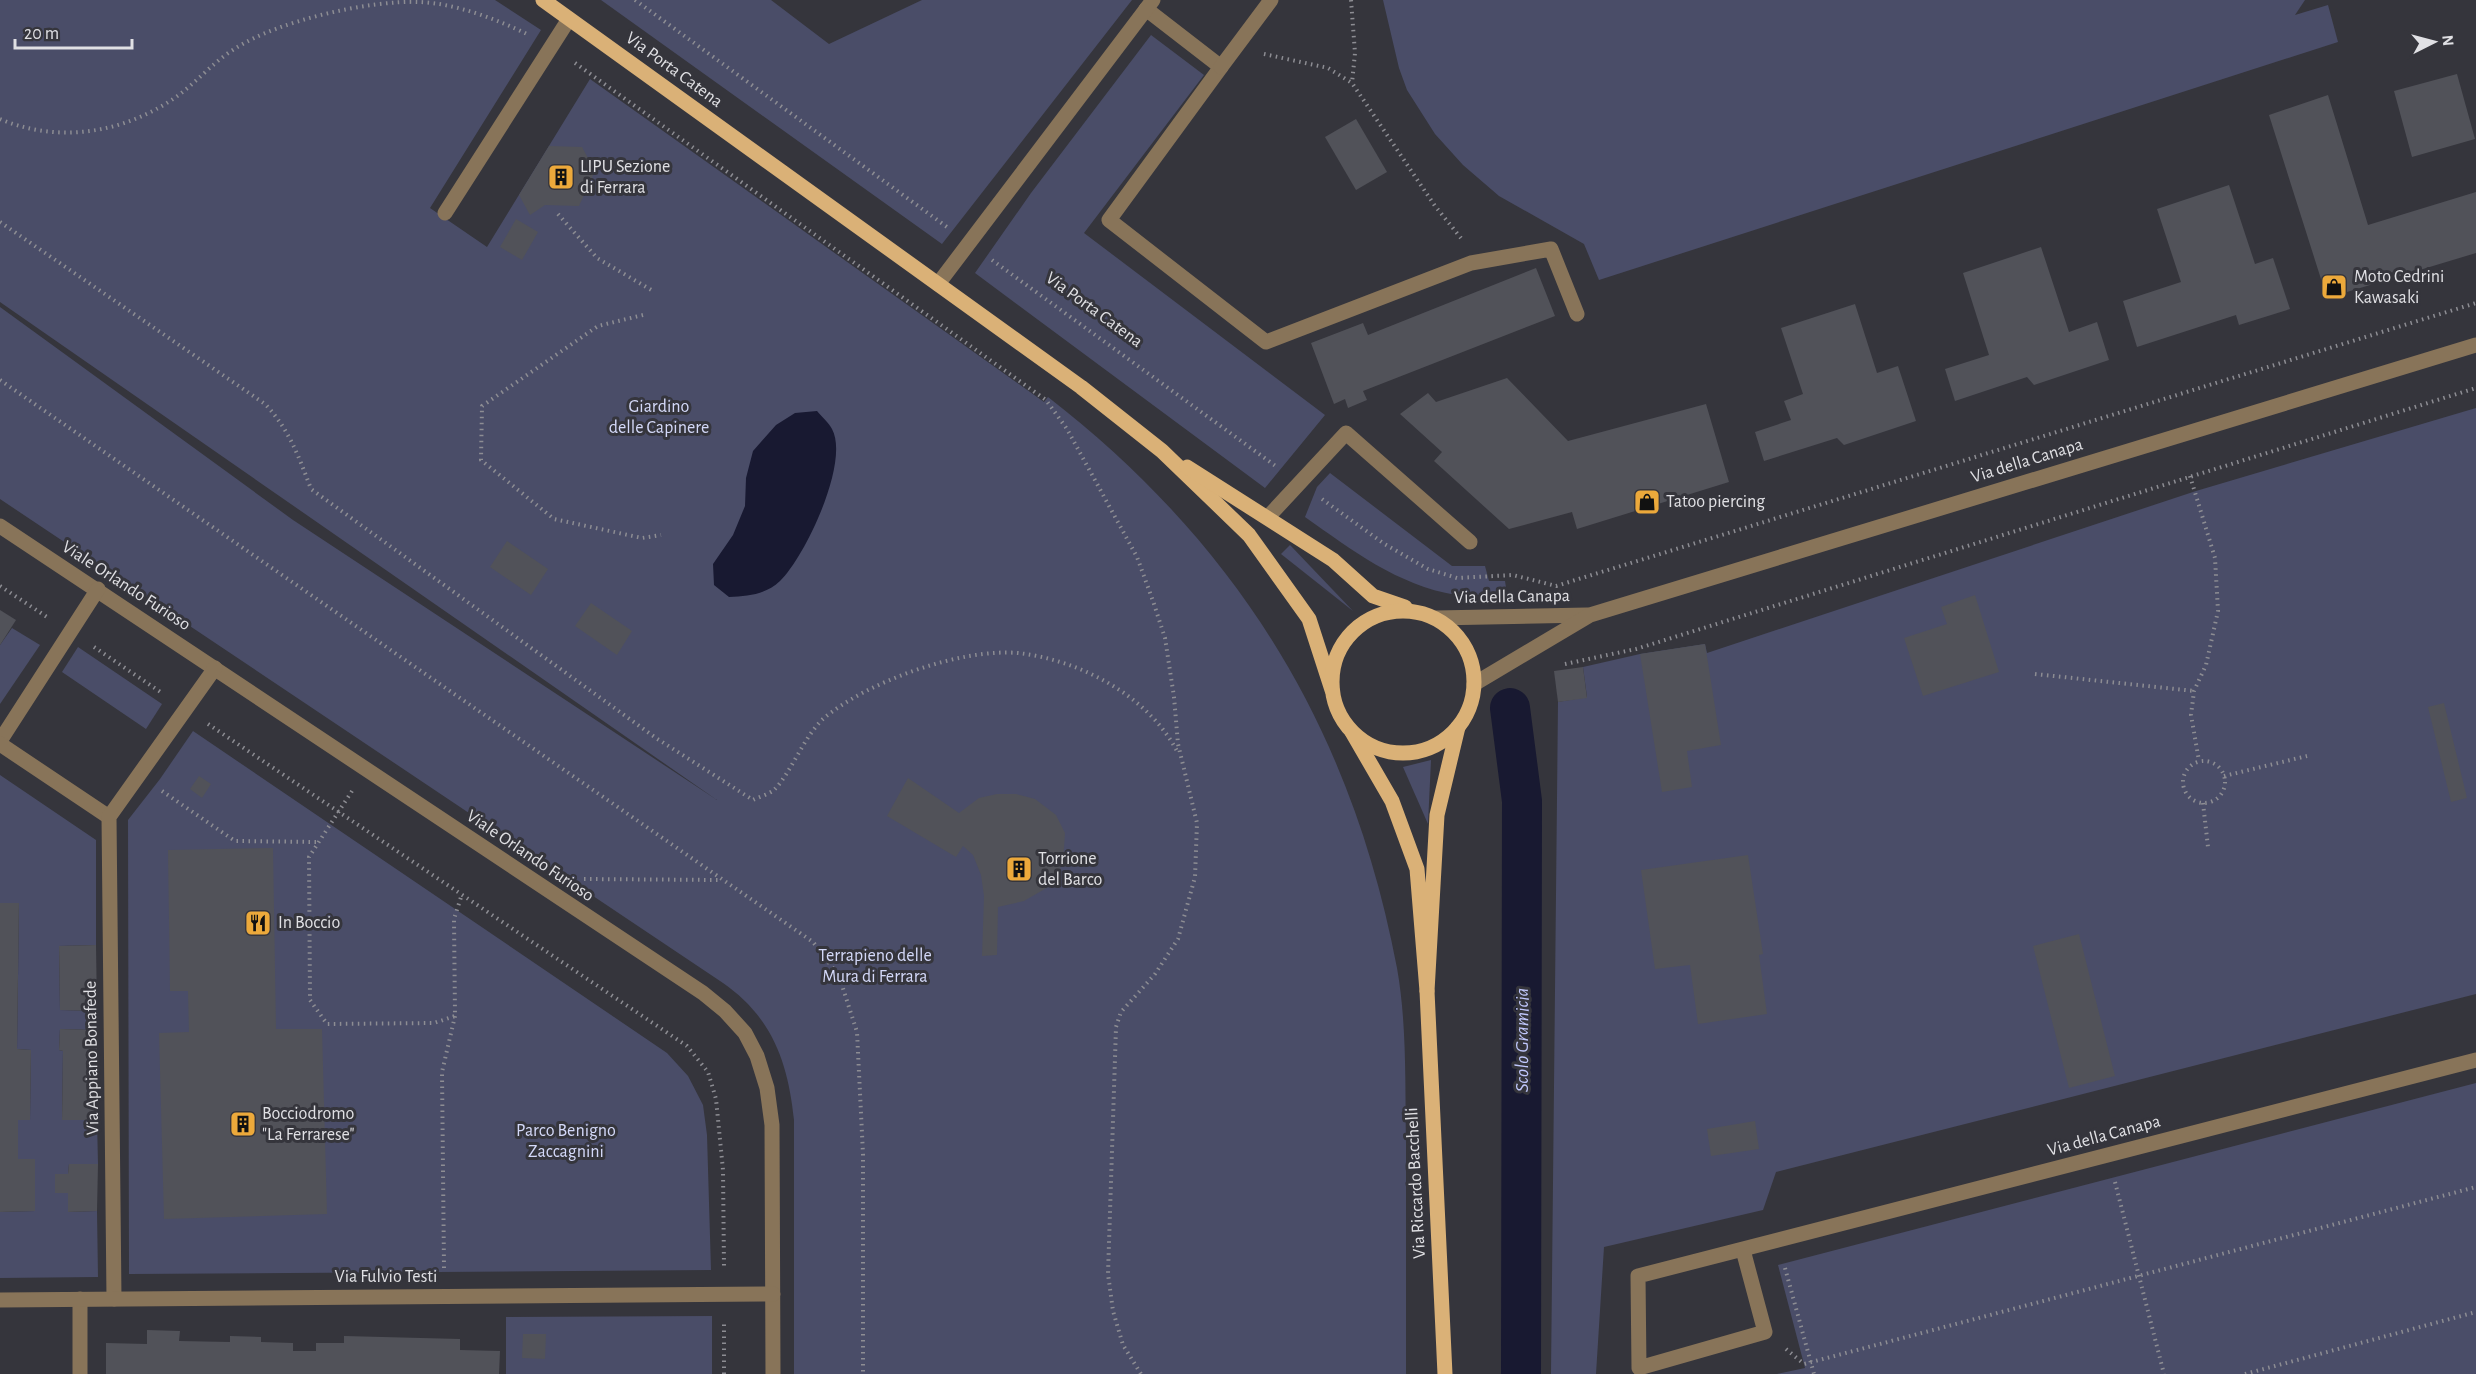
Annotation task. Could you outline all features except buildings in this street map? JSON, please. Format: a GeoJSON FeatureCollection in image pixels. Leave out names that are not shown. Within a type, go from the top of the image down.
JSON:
{"type":"FeatureCollection","features":[{"type":"Feature","properties":{"kind":"main road","name":"Via Porta Catena"},"geometry":{"type":"LineString","coordinates":[[543,0],[1081,387],[1162,452],[1249,535],[1281,578],[1310,619],[1332,690]]}},
{"type":"Feature","properties":{"kind":"main road","name":"Via Porta Catena"},"geometry":{"type":"LineString","coordinates":[[1162,452],[1333,560],[1373,596],[1419,612]]}},
{"type":"Feature","properties":{"kind":"main road"},"geometry":{"type":"LineString","coordinates":[[1399,610],[1419,612],[1436,618],[1452,630],[1464,645],[1472,664],[1474,684],[1472,699],[1458,727],[1443,741],[1426,749],[1406,753],[1386,751],[1368,744],[1352,732],[1342,720],[1332,690],[1333,670],[1338,652],[1362,622],[1380,614],[1399,610]]}},
{"type":"Feature","properties":{"kind":"main road","name":"Via Riccardo Bacchelli"},"geometry":{"type":"LineString","coordinates":[[1427,991],[1437,815],[1458,727]]}},
{"type":"Feature","properties":{"kind":"main road","name":"Via Riccardo Bacchelli"},"geometry":{"type":"LineString","coordinates":[[1352,732],[1392,801],[1417,869],[1427,991],[1445,1374]]}},
{"type":"Feature","properties":{"kind":"street"},"geometry":{"type":"LineString","coordinates":[[1271,0],[1108,220],[1266,342],[1471,263],[1551,249],[1577,314]]}},
{"type":"Feature","properties":{"kind":"street"},"geometry":{"type":"LineString","coordinates":[[938,284],[1149,4],[1221,67]]}},
{"type":"Feature","properties":{"kind":"street"},"geometry":{"type":"LineString","coordinates":[[444,213],[569,19]]}},
{"type":"Feature","properties":{"kind":"street","name":"Via della Canapa"},"geometry":{"type":"LineString","coordinates":[[1474,684],[1590,615],[2476,345]]}},
{"type":"Feature","properties":{"kind":"street"},"geometry":{"type":"LineString","coordinates":[[1268,518],[1346,434],[1470,542]]}},
{"type":"Feature","properties":{"kind":"street","name":"Viale Orlando Furioso"},"geometry":{"type":"LineString","coordinates":[[0,526],[703,993],[725,1011],[752,1044],[767,1088],[772,1125],[773,1374]]}},
{"type":"Feature","properties":{"kind":"street"},"geometry":{"type":"LineString","coordinates":[[98,589],[0,743],[109,817],[215,668]]}},
{"type":"Feature","properties":{"kind":"street","name":"Via della Canapa"},"geometry":{"type":"LineString","coordinates":[[1436,618],[1590,615]]}},
{"type":"Feature","properties":{"kind":"street","name":"Via Appiano Bonafede"},"geometry":{"type":"LineString","coordinates":[[109,817],[114,1299]]}},
{"type":"Feature","properties":{"kind":"street","name":"Via della Canapa"},"geometry":{"type":"LineString","coordinates":[[1765,1332],[1639,1368],[1638,1276],[2476,1060]]}},
{"type":"Feature","properties":{"kind":"street"},"geometry":{"type":"LineString","coordinates":[[1743,1250],[1765,1332]]}},
{"type":"Feature","properties":{"kind":"street","name":"Via Fulvio Testi"},"geometry":{"type":"LineString","coordinates":[[0,1300],[773,1294]]}},
{"type":"Feature","properties":{"kind":"street"},"geometry":{"type":"LineString","coordinates":[[80,1299],[80,1374]]}},
{"type":"Feature","properties":{"kind":"path","name":"Via Porta Catena"},"geometry":{"type":"LineString","coordinates":[[635,0],[1287,474]]}},
{"type":"Feature","properties":{"kind":"path"},"geometry":{"type":"LineString","coordinates":[[1351,0],[1354,53],[1352,83]]}},
{"type":"Feature","properties":{"kind":"path"},"geometry":{"type":"LineString","coordinates":[[0,119],[15,125],[55,133],[93,132],[133,122],[176,97],[235,48],[266,32],[376,4],[420,2],[463,10],[513,27],[552,47],[1046,400],[1067,429],[1137,557],[1165,638],[1182,761],[1197,823],[1195,877],[1178,939],[1155,974],[1121,1012],[1116,1027],[1108,1274],[1113,1311],[1123,1345],[1141,1374]]}},
{"type":"Feature","properties":{"kind":"path"},"geometry":{"type":"LineString","coordinates":[[1234,49],[1329,68],[1352,83],[1435,206],[1461,237],[1471,263]]}},
{"type":"Feature","properties":{"kind":"path"},"geometry":{"type":"LineString","coordinates":[[558,214],[597,258],[653,291]]}},
{"type":"Feature","properties":{"kind":"path"},"geometry":{"type":"LineString","coordinates":[[0,222],[265,404],[282,421],[310,489],[656,738],[753,800],[773,790],[799,750],[823,720],[870,687],[977,654],[1029,656],[1086,672],[1103,681],[1154,718],[1170,737],[1182,761]]}},
{"type":"Feature","properties":{"kind":"path"},"geometry":{"type":"LineString","coordinates":[[1316,494],[1383,543],[1428,569],[1457,578],[1513,575],[1556,586],[2476,303]]}},
{"type":"Feature","properties":{"kind":"path"},"geometry":{"type":"LineString","coordinates":[[643,315],[598,327],[482,406],[481,460],[554,519],[642,538],[661,535]]}},
{"type":"Feature","properties":{"kind":"path"},"geometry":{"type":"LineString","coordinates":[[0,380],[813,942],[839,976],[857,1032],[863,1154],[864,1374]]}},
{"type":"Feature","properties":{"kind":"path"},"geometry":{"type":"LineString","coordinates":[[1558,666],[1636,649],[2476,388]]}},
{"type":"Feature","properties":{"kind":"path"},"geometry":{"type":"LineString","coordinates":[[2190,476],[2215,558],[2218,611],[2206,665],[2194,691],[2191,715],[2199,761]]}},
{"type":"Feature","properties":{"kind":"path"},"geometry":{"type":"LineString","coordinates":[[1513,575],[1516,587]]}},
{"type":"Feature","properties":{"kind":"path"},"geometry":{"type":"LineString","coordinates":[[0,586],[687,1046],[698,1058],[714,1088],[718,1111],[723,1170],[724,1374]]}},
{"type":"Feature","properties":{"kind":"path"},"geometry":{"type":"LineString","coordinates":[[2035,674],[2194,691]]}},
{"type":"Feature","properties":{"kind":"path"},"geometry":{"type":"LineString","coordinates":[[2224,776],[2307,756]]}},
{"type":"Feature","properties":{"kind":"path"},"geometry":{"type":"LineString","coordinates":[[2199,761],[2217,766],[2224,776],[2220,795],[2210,802],[2203,802],[2187,794],[2184,781],[2188,769],[2199,761]]}},
{"type":"Feature","properties":{"kind":"path"},"geometry":{"type":"LineString","coordinates":[[366,769],[309,857],[310,1000],[327,1024],[434,1023],[455,1016]]}},
{"type":"Feature","properties":{"kind":"path"},"geometry":{"type":"LineString","coordinates":[[140,775],[235,841],[319,842]]}},
{"type":"Feature","properties":{"kind":"path"},"geometry":{"type":"LineString","coordinates":[[2203,802],[2208,847]]}},
{"type":"Feature","properties":{"kind":"path"},"geometry":{"type":"LineString","coordinates":[[530,879],[723,880]]}},
{"type":"Feature","properties":{"kind":"path"},"geometry":{"type":"LineString","coordinates":[[444,1296],[442,1072],[455,1016],[454,920],[462,894]]}},
{"type":"Feature","properties":{"kind":"path"},"geometry":{"type":"LineString","coordinates":[[2109,1155],[2164,1374]]}},
{"type":"Feature","properties":{"kind":"path"},"geometry":{"type":"LineString","coordinates":[[2103,1183],[2126,1177]]}},
{"type":"Feature","properties":{"kind":"path"},"geometry":{"type":"LineString","coordinates":[[1765,1332],[1804,1364],[2476,1187]]}},
{"type":"Feature","properties":{"kind":"path"},"geometry":{"type":"LineString","coordinates":[[1796,1264],[1784,1267],[1814,1374]]}},
{"type":"Feature","properties":{"kind":"path"},"geometry":{"type":"LineString","coordinates":[[2245,1374],[2476,1312]]}},
{"type":"Feature","properties":{"kind":"green space"},"geometry":{"type":"Polygon","coordinates":[[[0,0],[495,0],[541,30],[430,208],[487,247],[590,79],[1044,402],[1048,397],[1116,454],[1177,515],[1230,580],[1277,649],[1317,722],[1350,799],[1377,881],[1397,968],[1404,1033],[1406,1374],[794,1374],[794,1120],[782,1060],[775,1042],[754,1011],[723,983],[0,499],[0,307],[293,520],[717,800],[0,302],[0,0]]]}},
{"type":"Feature","properties":{"kind":"green space"},"geometry":{"type":"Polygon","coordinates":[[[601,0],[771,0],[829,44],[922,0],[1132,0],[942,244],[601,0]]]}},
{"type":"Feature","properties":{"kind":"green space"},"geometry":{"type":"Polygon","coordinates":[[[1383,0],[2305,0],[2295,15],[2328,5],[2338,42],[1599,280],[1584,244],[1499,196],[1463,165],[1435,134],[1407,90],[1399,68],[1383,0]]]}},
{"type":"Feature","properties":{"kind":"green space"},"geometry":{"type":"Polygon","coordinates":[[[1151,35],[1204,75],[1084,233],[1325,415],[1265,488],[975,273],[1031,193],[1151,35]]]}},
{"type":"Feature","properties":{"kind":"green space"},"geometry":{"type":"Polygon","coordinates":[[[2476,408],[2476,994],[1776,1172],[1763,1210],[1604,1247],[1596,1374],[1551,1374],[1558,702],[1587,697],[1583,667],[1640,654],[1705,644],[1707,653],[2196,491],[2476,408]]]}},
{"type":"Feature","properties":{"kind":"green space"},"geometry":{"type":"Polygon","coordinates":[[[1330,473],[1452,566],[1485,566],[1489,581],[1505,581],[1507,594],[1462,596],[1434,590],[1395,575],[1340,542],[1305,517],[1317,487],[1330,473]]]}},
{"type":"Feature","properties":{"kind":"green space"},"geometry":{"type":"Polygon","coordinates":[[[1290,545],[1353,611],[1281,554],[1290,545]]]}},
{"type":"Feature","properties":{"kind":"green space"},"geometry":{"type":"Polygon","coordinates":[[[12,628],[40,645],[0,704],[0,645],[12,628]]]}},
{"type":"Feature","properties":{"kind":"green space"},"geometry":{"type":"Polygon","coordinates":[[[78,647],[162,704],[146,729],[62,672],[78,647]]]}},
{"type":"Feature","properties":{"kind":"green space","name":"Parco Benigno Zaccagnini"},"geometry":{"type":"Polygon","coordinates":[[[193,731],[667,1053],[688,1076],[703,1105],[707,1135],[711,1270],[129,1274],[128,820],[193,731]]]}},
{"type":"Feature","properties":{"kind":"green space"},"geometry":{"type":"Polygon","coordinates":[[[1431,760],[1428,824],[1403,767],[1431,760]]]}},
{"type":"Feature","properties":{"kind":"green space"},"geometry":{"type":"Polygon","coordinates":[[[0,775],[96,840],[96,945],[59,946],[60,1010],[97,1011],[97,1030],[60,1029],[59,1050],[63,1051],[62,1119],[97,1120],[98,1164],[69,1164],[68,1174],[55,1174],[55,1192],[68,1193],[68,1212],[97,1211],[98,1277],[0,1278],[0,1212],[35,1211],[34,1159],[18,1159],[18,1120],[30,1119],[31,1050],[17,1049],[19,903],[0,903],[0,775]]]}},
{"type":"Feature","properties":{"kind":"green space"},"geometry":{"type":"Polygon","coordinates":[[[2476,1083],[2476,1374],[1777,1374],[1805,1368],[1778,1265],[2476,1083]]]}},
{"type":"Feature","properties":{"kind":"green space"},"geometry":{"type":"Polygon","coordinates":[[[712,1316],[712,1374],[506,1374],[506,1317],[712,1316]]]}},
{"type":"Feature","properties":{"kind":"shaded area"},"geometry":{"type":"Polygon","coordinates":[[[817,411],[832,429],[836,444],[830,485],[812,531],[790,569],[774,586],[756,594],[729,597],[714,585],[713,564],[733,535],[745,506],[746,478],[753,451],[776,425],[795,413],[817,411]]]}},
{"type":"Feature","properties":{"kind":"waterway","name":"Scolo Gramicia"},"geometry":{"type":"LineString","coordinates":[[1510,708],[1522,801],[1521,1374]]}},
{"type":"Feature","properties":{"kind":"place","name":"LIPU Sezione di Ferrara"},"geometry":{"type":"Point","coordinates":[561,177]}},
{"type":"Feature","properties":{"kind":"place","name":"Moto Cedrini Kawasaki"},"geometry":{"type":"Point","coordinates":[2334,287]}},
{"type":"Feature","properties":{"kind":"place","name":"Tatoo piercing"},"geometry":{"type":"Point","coordinates":[1647,502]}},
{"type":"Feature","properties":{"kind":"place","name":"Torrione del Barco"},"geometry":{"type":"Point","coordinates":[1019,869]}},
{"type":"Feature","properties":{"kind":"place","name":"In Boccio"},"geometry":{"type":"Point","coordinates":[258,923]}},
{"type":"Feature","properties":{"kind":"place","name":"Bocciodromo \"La Ferrarese\""},"geometry":{"type":"Point","coordinates":[243,1124]}},
{"type":"Feature","properties":{"kind":"park label","name":"Giardino delle Capinere"},"geometry":{"type":"Point","coordinates":[659,417]}},
{"type":"Feature","properties":{"kind":"park label","name":"Terrapieno delle Mura di Ferrara"},"geometry":{"type":"Point","coordinates":[875,966]}}]}
